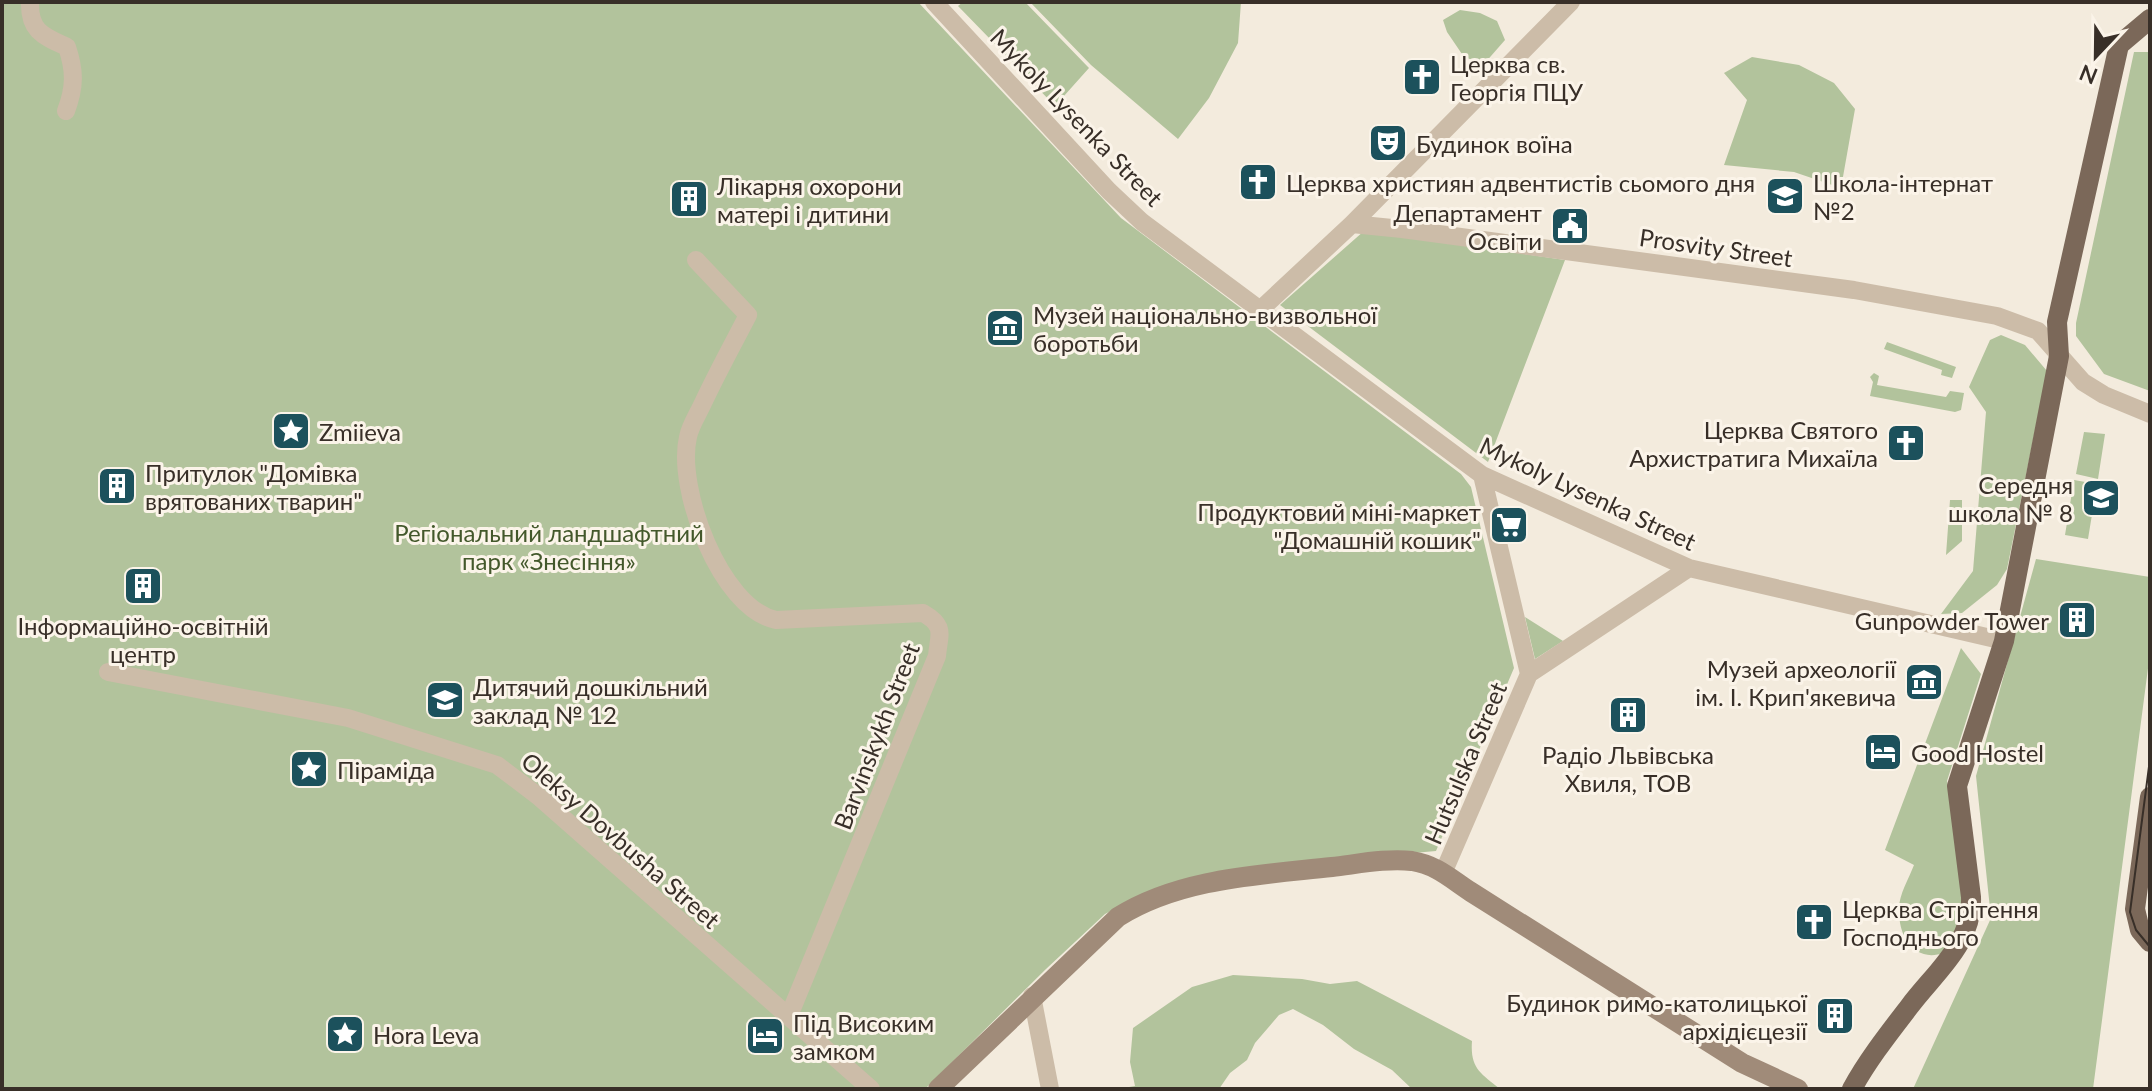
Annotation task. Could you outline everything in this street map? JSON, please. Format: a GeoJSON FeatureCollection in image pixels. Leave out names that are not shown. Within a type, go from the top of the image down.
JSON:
{"type":"FeatureCollection","features":[{"type":"Feature","properties":{"kind":"main road"},"geometry":{"type":"LineString","coordinates":[[1852,1089],[1910,1005],[1952,955],[1968,927],[1971,897],[1957,786],[2004,641],[2059,356],[2057,322],[2119,45],[2150,19]]}},
{"type":"Feature","properties":{"kind":"main road"},"geometry":{"type":"LineString","coordinates":[[2150,797],[2135,920],[2150,942]]}},
{"type":"Feature","properties":{"kind":"main road"},"geometry":{"type":"LineString","coordinates":[[938,1089],[1032,996],[1118,917],[1140,903],[1169,893],[1256,876],[1410,861],[1444,871],[1483,900],[1742,1063],[1798,1089]]}},
{"type":"Feature","properties":{"kind":"street"},"geometry":{"type":"LineString","coordinates":[[30,2],[29,17],[34,26],[43,36],[67,47],[74,87],[66,111]]}},
{"type":"Feature","properties":{"kind":"street","name":"Mykoly Lysenka Street"},"geometry":{"type":"LineString","coordinates":[[934,2],[1109,191],[1142,222],[1482,475],[1689,568],[2004,641]]}},
{"type":"Feature","properties":{"kind":"street"},"geometry":{"type":"LineString","coordinates":[[1261,309],[1352,224],[1571,2]]}},
{"type":"Feature","properties":{"kind":"street","name":"Prosvity Street"},"geometry":{"type":"LineString","coordinates":[[1352,224],[1854,290],[1997,316],[2038,331],[2083,382],[2104,395],[2150,414]]}},
{"type":"Feature","properties":{"kind":"street","name":"Barvinskykh Street"},"geometry":{"type":"LineString","coordinates":[[696,260],[748,315],[688,434],[684,461],[700,529],[719,570],[754,611],[765,618],[923,613],[936,621],[940,629],[937,656],[789,1016]]}},
{"type":"Feature","properties":{"kind":"street"},"geometry":{"type":"LineString","coordinates":[[1482,475],[1529,674]]}},
{"type":"Feature","properties":{"kind":"street","name":"Hutsulska Street"},"geometry":{"type":"LineString","coordinates":[[1444,871],[1529,674],[1689,568]]}},
{"type":"Feature","properties":{"kind":"street","name":"Oleksy Dovbusha Street"},"geometry":{"type":"LineString","coordinates":[[108,672],[348,718],[497,765],[538,796],[871,1089]]}},
{"type":"Feature","properties":{"kind":"street"},"geometry":{"type":"LineString","coordinates":[[1032,996],[1050,1089]]}},
{"type":"Feature","properties":{"kind":"green space","name":"Регіональний ландшафтний парк «Знесіння»"},"geometry":{"type":"Polygon","coordinates":[[[2,2],[918,2],[1121,218],[1461,474],[1471,487],[1514,668],[1436,851],[1357,858],[1134,899],[1105,914],[925,1089],[2,1089],[2,2]]]}},
{"type":"Feature","properties":{"kind":"green space"},"geometry":{"type":"Polygon","coordinates":[[[963,2],[1025,2],[1089,68],[1055,106],[958,6],[963,2]]]}},
{"type":"Feature","properties":{"kind":"green space"},"geometry":{"type":"Polygon","coordinates":[[[1030,2],[1241,2],[1238,43],[1209,98],[1178,139],[1091,65],[1030,2]]]}},
{"type":"Feature","properties":{"kind":"green space"},"geometry":{"type":"Polygon","coordinates":[[[1460,10],[1480,13],[1497,21],[1505,40],[1484,64],[1464,57],[1447,32],[1443,20],[1460,10]]]}},
{"type":"Feature","properties":{"kind":"green space"},"geometry":{"type":"Polygon","coordinates":[[[2134,52],[2150,52],[2150,391],[2104,374],[2076,336],[2076,323],[2134,52]]]}},
{"type":"Feature","properties":{"kind":"green space"},"geometry":{"type":"Polygon","coordinates":[[[1752,57],[1799,65],[1834,83],[1855,109],[1841,188],[1794,172],[1724,165],[1747,100],[1724,73],[1752,57]]]}},
{"type":"Feature","properties":{"kind":"green space"},"geometry":{"type":"Polygon","coordinates":[[[1364,231],[1565,260],[1488,462],[1280,305],[1364,231]]]}},
{"type":"Feature","properties":{"kind":"green space"},"geometry":{"type":"Polygon","coordinates":[[[2001,335],[2025,345],[2047,371],[2007,569],[1997,585],[1962,613],[1941,614],[1973,571],[1986,412],[1969,387],[1990,340],[2001,335]]]}},
{"type":"Feature","properties":{"kind":"green space"},"geometry":{"type":"Polygon","coordinates":[[[1887,342],[1956,367],[1952,378],[1941,375],[1942,370],[1884,349],[1887,342]]]}},
{"type":"Feature","properties":{"kind":"green space"},"geometry":{"type":"Polygon","coordinates":[[[1874,373],[1879,376],[1877,385],[1946,397],[1950,391],[1964,393],[1961,410],[1955,412],[1870,396],[1873,382],[1870,377],[1874,373]]]}},
{"type":"Feature","properties":{"kind":"green space"},"geometry":{"type":"Polygon","coordinates":[[[2084,432],[2105,434],[2098,479],[2076,474],[2084,432]]]}},
{"type":"Feature","properties":{"kind":"green space"},"geometry":{"type":"Polygon","coordinates":[[[2074,480],[2097,484],[2088,539],[2065,535],[2074,480]]]}},
{"type":"Feature","properties":{"kind":"green space"},"geometry":{"type":"Polygon","coordinates":[[[1950,500],[1962,500],[1962,541],[1946,555],[1950,500]]]}},
{"type":"Feature","properties":{"kind":"green space"},"geometry":{"type":"Polygon","coordinates":[[[2036,559],[2150,577],[2150,653],[2093,1089],[1913,1089],[1991,918],[1976,776],[2036,559]]]}},
{"type":"Feature","properties":{"kind":"green space"},"geometry":{"type":"Polygon","coordinates":[[[1525,617],[1563,641],[1535,659],[1525,617]]]}},
{"type":"Feature","properties":{"kind":"green space"},"geometry":{"type":"Polygon","coordinates":[[[1961,648],[1981,674],[1947,781],[1964,873],[1964,923],[1944,953],[1933,955],[1916,951],[1901,928],[1901,898],[1914,865],[1885,850],[1961,648]]]}},
{"type":"Feature","properties":{"kind":"green space"},"geometry":{"type":"Polygon","coordinates":[[[1233,975],[1330,984],[1357,981],[1472,1041],[1475,1064],[1500,1089],[1412,1089],[1392,1070],[1293,1009],[1279,1015],[1255,1043],[1247,1060],[1230,1073],[1219,1089],[1117,1089],[1135,1086],[1130,1062],[1133,1028],[1192,987],[1233,975]]]}},
{"type":"Feature","properties":{"kind":"tram line"},"geometry":{"type":"LineString","coordinates":[[2150,759],[2130,912],[2136,930],[2150,947]]}},
{"type":"Feature","properties":{"kind":"place","name":"Церква св. Георгія ПЦУ"},"geometry":{"type":"Point","coordinates":[1422,77]}},
{"type":"Feature","properties":{"kind":"place","name":"Будинок воїна"},"geometry":{"type":"Point","coordinates":[1388,143]}},
{"type":"Feature","properties":{"kind":"place","name":"Церква християн адвентистів сьомого дня"},"geometry":{"type":"Point","coordinates":[1258,182]}},
{"type":"Feature","properties":{"kind":"place","name":"Школа-інтернат №2"},"geometry":{"type":"Point","coordinates":[1785,196]}},
{"type":"Feature","properties":{"kind":"place","name":"Лікарня охорони матері і дитини"},"geometry":{"type":"Point","coordinates":[689,199]}},
{"type":"Feature","properties":{"kind":"place","name":"Департамент Освіти"},"geometry":{"type":"Point","coordinates":[1570,226]}},
{"type":"Feature","properties":{"kind":"place","name":"Музей національно-визвольної боротьби"},"geometry":{"type":"Point","coordinates":[1005,328]}},
{"type":"Feature","properties":{"kind":"place","name":"Zmiieva"},"geometry":{"type":"Point","coordinates":[291,431]}},
{"type":"Feature","properties":{"kind":"place","name":"Церква Святого Архистратига Михаїла"},"geometry":{"type":"Point","coordinates":[1906,443]}},
{"type":"Feature","properties":{"kind":"place","name":"Притулок \"Домівка врятованих тварин\""},"geometry":{"type":"Point","coordinates":[117,486]}},
{"type":"Feature","properties":{"kind":"place","name":"Середня школа № 8"},"geometry":{"type":"Point","coordinates":[2101,498]}},
{"type":"Feature","properties":{"kind":"place","name":"Продуктовий міні-маркет \"Домашній кошик\""},"geometry":{"type":"Point","coordinates":[1509,525]}},
{"type":"Feature","properties":{"kind":"place","name":"Інформаційно-освітній центр"},"geometry":{"type":"Point","coordinates":[143,586]}},
{"type":"Feature","properties":{"kind":"place","name":"Gunpowder Tower"},"geometry":{"type":"Point","coordinates":[2077,620]}},
{"type":"Feature","properties":{"kind":"place","name":"Музей археології ім. І. Крип'якевича"},"geometry":{"type":"Point","coordinates":[1924,682]}},
{"type":"Feature","properties":{"kind":"place","name":"Дитячий дошкільний заклад № 12"},"geometry":{"type":"Point","coordinates":[445,700]}},
{"type":"Feature","properties":{"kind":"place","name":"Радіо Львівська Хвиля, ТОВ"},"geometry":{"type":"Point","coordinates":[1628,715]}},
{"type":"Feature","properties":{"kind":"place","name":"Good Hostel"},"geometry":{"type":"Point","coordinates":[1883,752]}},
{"type":"Feature","properties":{"kind":"place","name":"Піраміда"},"geometry":{"type":"Point","coordinates":[309,769]}},
{"type":"Feature","properties":{"kind":"place","name":"Церква Стрітення Господнього"},"geometry":{"type":"Point","coordinates":[1814,922]}},
{"type":"Feature","properties":{"kind":"place","name":"Будинок римо-католицької архідієцезії"},"geometry":{"type":"Point","coordinates":[1835,1016]}},
{"type":"Feature","properties":{"kind":"place","name":"Hora Leva"},"geometry":{"type":"Point","coordinates":[345,1034]}},
{"type":"Feature","properties":{"kind":"place","name":"Під Високим замком"},"geometry":{"type":"Point","coordinates":[765,1036]}}]}
